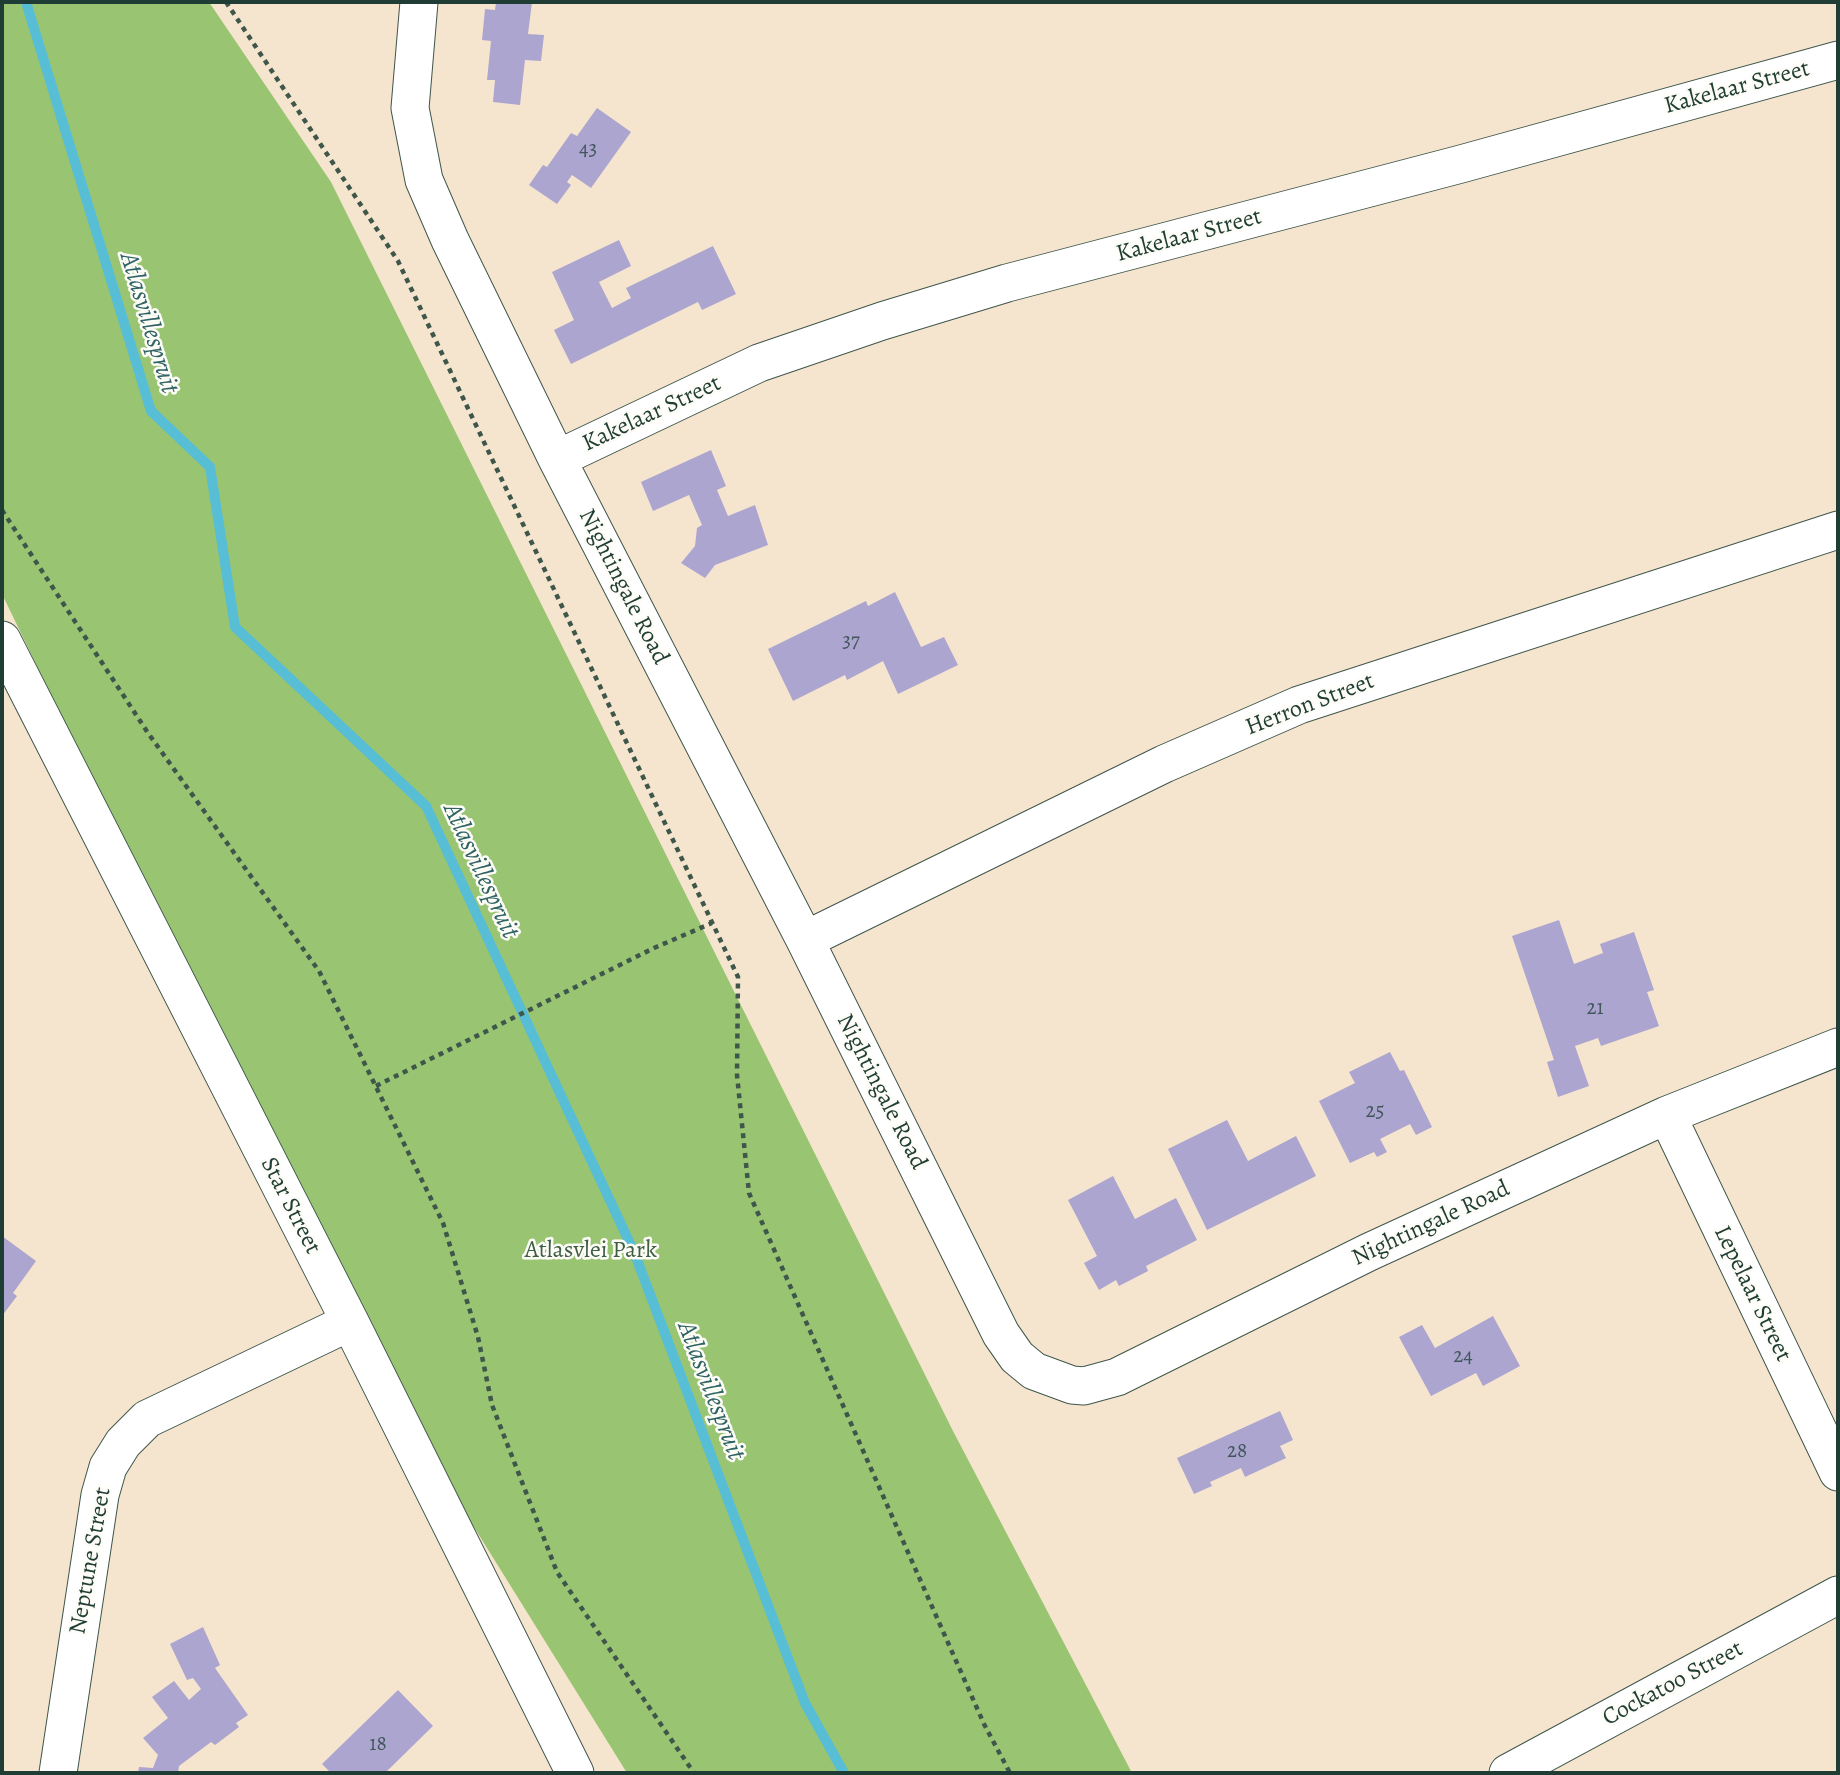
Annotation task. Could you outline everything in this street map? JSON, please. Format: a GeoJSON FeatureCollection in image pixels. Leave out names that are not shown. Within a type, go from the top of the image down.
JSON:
{"type":"FeatureCollection","features":[{"type":"Feature","properties":{"kind":"street","name":"Nightingale Road"},"geometry":{"type":"LineString","coordinates":[[419,2],[410,108],[424,180],[450,240],[557,459],[806,940],[1009,1346],[1034,1371],[1072,1385],[1084,1386],[1117,1377],[1369,1252],[1667,1115],[1838,1047]]}},
{"type":"Feature","properties":{"kind":"street","name":"Kakelaar Street"},"geometry":{"type":"LineString","coordinates":[[557,459],[759,363],[882,321],[1007,283],[1461,164],[1838,60]]}},
{"type":"Feature","properties":{"kind":"street","name":"Herron Street"},"geometry":{"type":"LineString","coordinates":[[806,940],[1140,776],[1299,705],[1838,530]]}},
{"type":"Feature","properties":{"kind":"street","name":"Star Street"},"geometry":{"type":"LineString","coordinates":[[2,640],[350,1322],[575,1773]]}},
{"type":"Feature","properties":{"kind":"street","name":"Lepelaar Street"},"geometry":{"type":"LineString","coordinates":[[1667,1115],[1838,1472]]}},
{"type":"Feature","properties":{"kind":"street","name":"Neptune Street"},"geometry":{"type":"LineString","coordinates":[[58,1773],[100,1494],[108,1467],[122,1443],[147,1419],[350,1322]]}},
{"type":"Feature","properties":{"kind":"street","name":"Cockatoo Street"},"geometry":{"type":"LineString","coordinates":[[1508,1773],[1838,1595]]}},
{"type":"Feature","properties":{"kind":"path"},"geometry":{"type":"LineString","coordinates":[[226,2],[398,261],[738,977],[737,1075],[749,1193],[978,1712],[1010,1773]]}},
{"type":"Feature","properties":{"kind":"path"},"geometry":{"type":"LineString","coordinates":[[2,510],[148,733],[320,971],[443,1223],[478,1337],[492,1405],[557,1572],[694,1773]]}},
{"type":"Feature","properties":{"kind":"path"},"geometry":{"type":"LineString","coordinates":[[376,1087],[654,948],[712,923]]}},
{"type":"Feature","properties":{"kind":"green space","name":"Atlasvlei Park"},"geometry":{"type":"Polygon","coordinates":[[[2,2],[209,2],[331,182],[953,1431],[1132,1773],[627,1773],[385,1384],[2,594],[2,2]]]}},
{"type":"Feature","properties":{"kind":"building"},"geometry":{"type":"Polygon","coordinates":[[[496,2],[532,2],[528,34],[544,35],[541,61],[525,60],[520,105],[493,102],[495,80],[487,80],[491,41],[482,40],[485,9],[495,10],[496,2]]]}},
{"type":"Feature","properties":{"kind":"building"},"geometry":{"type":"Polygon","coordinates":[[[597,108],[631,132],[591,188],[572,175],[567,182],[571,185],[557,204],[529,185],[543,165],[547,167],[571,133],[577,136],[597,108]]]}},
{"type":"Feature","properties":{"kind":"building"},"geometry":{"type":"Polygon","coordinates":[[[619,240],[631,266],[599,282],[612,308],[631,298],[626,288],[713,246],[736,294],[702,310],[698,302],[571,364],[554,330],[574,320],[552,272],[619,240]]]}},
{"type":"Feature","properties":{"kind":"building"},"geometry":{"type":"Polygon","coordinates":[[[711,450],[726,486],[717,490],[728,516],[755,505],[768,545],[715,565],[705,578],[681,563],[695,546],[697,528],[702,525],[689,495],[653,511],[641,482],[711,450]]]}},
{"type":"Feature","properties":{"kind":"building"},"geometry":{"type":"Polygon","coordinates":[[[895,592],[921,647],[944,637],[958,665],[898,694],[883,661],[847,680],[845,675],[793,701],[768,649],[866,601],[868,606],[895,592]]]}},
{"type":"Feature","properties":{"kind":"building"},"geometry":{"type":"Polygon","coordinates":[[[1559,920],[1574,964],[1603,953],[1600,944],[1634,932],[1654,990],[1647,992],[1659,1026],[1601,1046],[1598,1038],[1575,1046],[1589,1086],[1558,1097],[1547,1062],[1554,1060],[1512,936],[1559,920]]]}},
{"type":"Feature","properties":{"kind":"building"},"geometry":{"type":"Polygon","coordinates":[[[1390,1052],[1400,1071],[1404,1070],[1432,1127],[1416,1135],[1410,1124],[1380,1139],[1387,1152],[1377,1157],[1374,1152],[1350,1163],[1319,1101],[1355,1083],[1349,1072],[1390,1052]]]}},
{"type":"Feature","properties":{"kind":"building"},"geometry":{"type":"Polygon","coordinates":[[[1227,1120],[1248,1161],[1296,1136],[1316,1176],[1207,1230],[1168,1149],[1227,1120]]]}},
{"type":"Feature","properties":{"kind":"building"},"geometry":{"type":"Polygon","coordinates":[[[1113,1176],[1135,1219],[1176,1198],[1197,1240],[1146,1266],[1148,1271],[1119,1286],[1116,1280],[1099,1290],[1084,1263],[1097,1256],[1068,1200],[1113,1176]]]}},
{"type":"Feature","properties":{"kind":"building"},"geometry":{"type":"Polygon","coordinates":[[[2,1236],[36,1261],[13,1293],[17,1296],[2,1316],[2,1236]]]}},
{"type":"Feature","properties":{"kind":"building"},"geometry":{"type":"Polygon","coordinates":[[[1493,1316],[1520,1366],[1483,1386],[1476,1373],[1431,1396],[1399,1337],[1422,1325],[1435,1348],[1493,1316]]]}},
{"type":"Feature","properties":{"kind":"building"},"geometry":{"type":"Polygon","coordinates":[[[1280,1411],[1293,1440],[1280,1446],[1286,1458],[1245,1477],[1241,1468],[1210,1482],[1212,1486],[1194,1494],[1177,1458],[1280,1411]]]}},
{"type":"Feature","properties":{"kind":"building"},"geometry":{"type":"Polygon","coordinates":[[[203,1627],[220,1665],[215,1668],[248,1715],[236,1723],[239,1727],[215,1745],[211,1742],[179,1766],[178,1773],[138,1773],[139,1767],[153,1768],[158,1755],[143,1738],[168,1718],[152,1697],[174,1681],[189,1700],[201,1689],[193,1678],[187,1680],[170,1644],[203,1627]]]}},
{"type":"Feature","properties":{"kind":"building"},"geometry":{"type":"Polygon","coordinates":[[[398,1690],[433,1726],[385,1773],[331,1773],[322,1764],[398,1690]]]}},
{"type":"Feature","properties":{"kind":"waterway","name":"Atlasvillespruit"},"geometry":{"type":"LineString","coordinates":[[26,2],[151,411],[210,467],[235,627],[426,806],[634,1252],[805,1703],[844,1773]]}}]}
